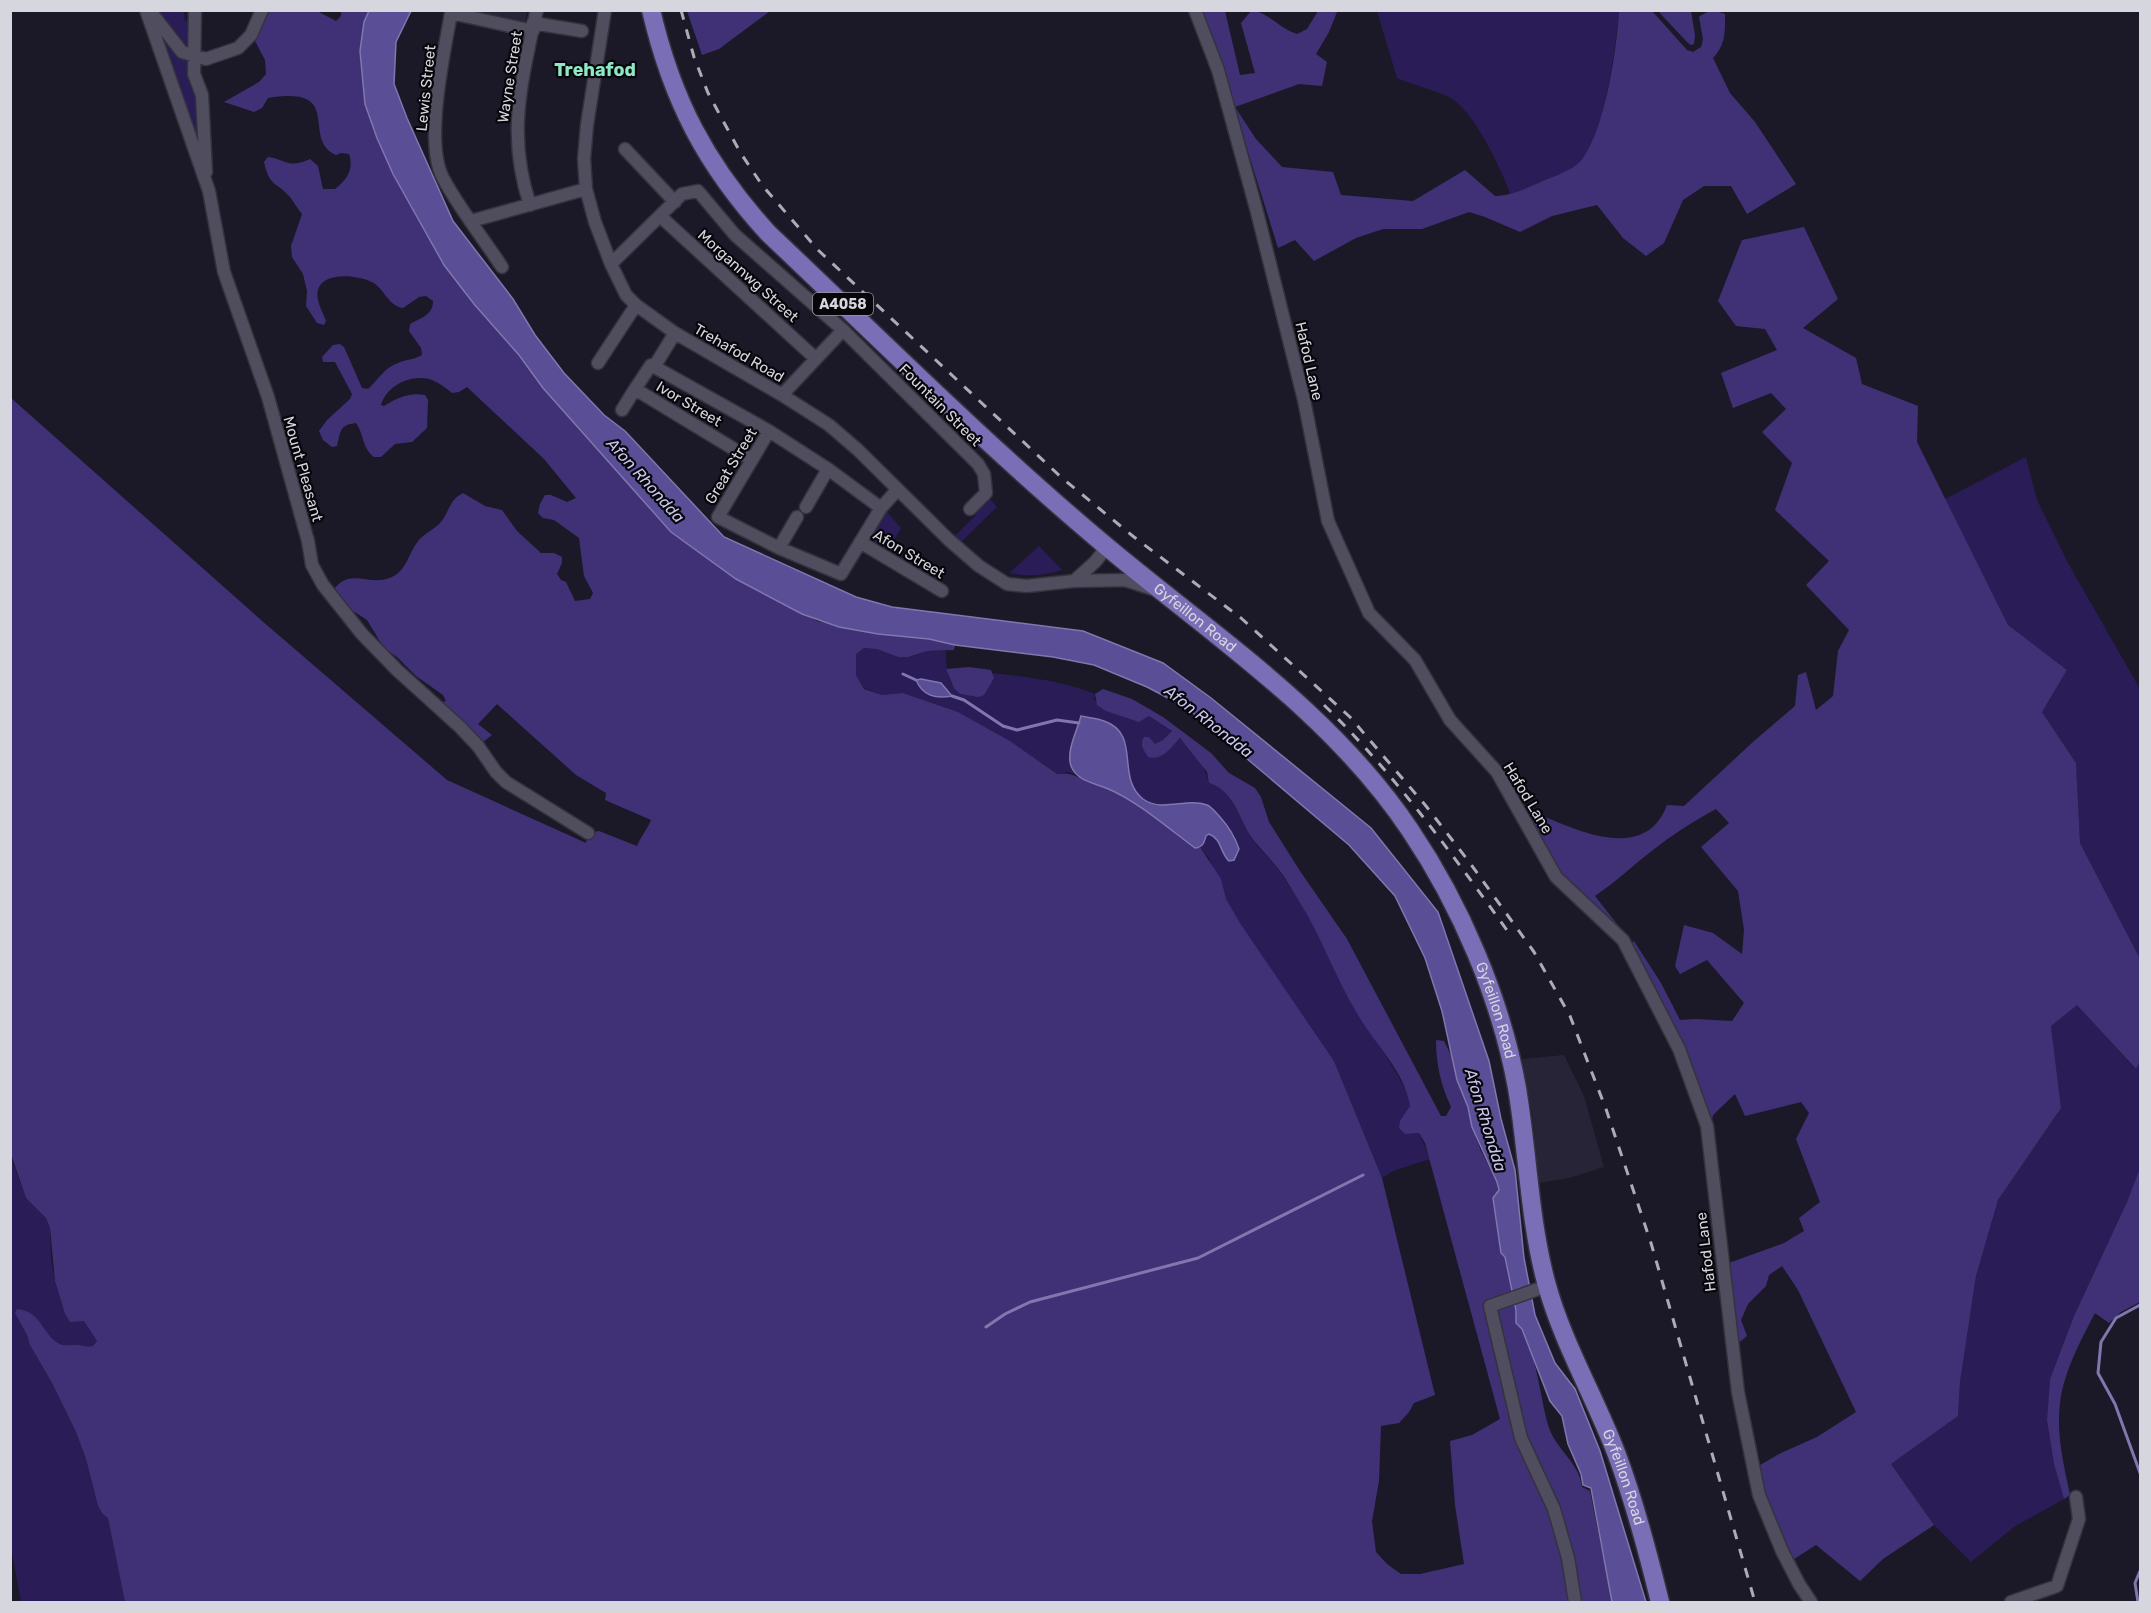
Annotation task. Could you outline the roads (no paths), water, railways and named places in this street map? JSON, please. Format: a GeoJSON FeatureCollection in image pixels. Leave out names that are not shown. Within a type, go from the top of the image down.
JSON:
{"type":"FeatureCollection","features":[{"type":"Feature","properties":{"kind":"main road","name":"A4058"},"geometry":{"type":"LineString","coordinates":[[651,10],[680,104],[709,158],[746,209],[768,233],[933,389],[1107,547]]}},
{"type":"Feature","properties":{"kind":"main road","name":"Gyfeillon Road"},"geometry":{"type":"LineString","coordinates":[[1107,547],[1277,684],[1353,758],[1382,791],[1407,826],[1449,893],[1474,951],[1507,1044],[1516,1087],[1540,1288],[1564,1332],[1617,1455],[1636,1510],[1660,1602]]}},
{"type":"Feature","properties":{"kind":"street"},"geometry":{"type":"LineString","coordinates":[[148,10],[182,52],[206,59],[238,48],[251,35],[262,10]]}},
{"type":"Feature","properties":{"kind":"street","name":"Mount Pleasant"},"geometry":{"type":"LineString","coordinates":[[148,10],[208,191],[224,272],[268,397],[308,542],[312,565],[323,585],[362,634],[397,670],[460,727],[506,782],[588,833]]}},
{"type":"Feature","properties":{"kind":"street"},"geometry":{"type":"LineString","coordinates":[[195,10],[194,74],[202,95],[204,156],[208,191]]}},
{"type":"Feature","properties":{"kind":"street","name":"Trehafod Road"},"geometry":{"type":"LineString","coordinates":[[605,10],[587,125],[584,159],[586,189],[595,222],[626,295],[675,333],[829,425],[979,566],[1007,584],[1027,586],[1074,581],[1125,580],[1165,592]]}},
{"type":"Feature","properties":{"kind":"street","name":"Hafod Lane"},"geometry":{"type":"LineString","coordinates":[[1195,10],[1218,70],[1257,212],[1304,400],[1328,522],[1369,613],[1415,660],[1450,720],[1497,772],[1556,877],[1623,940],[1679,1049],[1707,1126],[1738,1392],[1759,1495],[1782,1551],[1811,1602]]}},
{"type":"Feature","properties":{"kind":"street","name":"Lewis Street"},"geometry":{"type":"LineString","coordinates":[[502,267],[442,177],[435,145],[438,87],[451,13],[534,21]]}},
{"type":"Feature","properties":{"kind":"street","name":"Wayne Street"},"geometry":{"type":"LineString","coordinates":[[530,206],[521,177],[517,137],[521,86],[534,21],[582,31]]}},
{"type":"Feature","properties":{"kind":"street"},"geometry":{"type":"LineString","coordinates":[[626,149],[675,202]]}},
{"type":"Feature","properties":{"kind":"street"},"geometry":{"type":"LineString","coordinates":[[471,221],[586,189]]}},
{"type":"Feature","properties":{"kind":"street"},"geometry":{"type":"LineString","coordinates":[[611,264],[682,194],[698,191],[735,235],[843,330],[782,395]]}},
{"type":"Feature","properties":{"kind":"street","name":"Morgannwg Street"},"geometry":{"type":"LineString","coordinates":[[660,216],[815,358]]}},
{"type":"Feature","properties":{"kind":"street"},"geometry":{"type":"LineString","coordinates":[[598,363],[636,305]]}},
{"type":"Feature","properties":{"kind":"street","name":"Fountain Street"},"geometry":{"type":"LineString","coordinates":[[843,330],[978,464],[984,474],[986,493],[970,509]]}},
{"type":"Feature","properties":{"kind":"street","name":"Ivor Street"},"geometry":{"type":"LineString","coordinates":[[675,333],[635,389],[752,460]]}},
{"type":"Feature","properties":{"kind":"street"},"geometry":{"type":"LineString","coordinates":[[652,366],[769,431],[828,469],[881,508]]}},
{"type":"Feature","properties":{"kind":"street"},"geometry":{"type":"LineString","coordinates":[[622,410],[635,389]]}},
{"type":"Feature","properties":{"kind":"street","name":"Great Street"},"geometry":{"type":"LineString","coordinates":[[769,431],[718,518],[779,548]]}},
{"type":"Feature","properties":{"kind":"street"},"geometry":{"type":"LineString","coordinates":[[806,507],[828,469]]}},
{"type":"Feature","properties":{"kind":"street"},"geometry":{"type":"LineString","coordinates":[[797,517],[779,548],[841,574],[881,508],[897,490]]}},
{"type":"Feature","properties":{"kind":"street","name":"Afon Street"},"geometry":{"type":"LineString","coordinates":[[860,542],[942,591]]}},
{"type":"Feature","properties":{"kind":"street"},"geometry":{"type":"LineString","coordinates":[[1074,581],[1107,547]]}},
{"type":"Feature","properties":{"kind":"street"},"geometry":{"type":"LineString","coordinates":[[1540,1288],[1490,1306],[1521,1438],[1554,1509],[1568,1558],[1575,1602]]}},
{"type":"Feature","properties":{"kind":"street"},"geometry":{"type":"LineString","coordinates":[[2011,1602],[2057,1586],[2079,1519],[2076,1497]]}},
{"type":"Feature","properties":{"kind":"water","name":"Afon Rhondda"},"geometry":{"type":"Polygon","coordinates":[[[369,11],[411,11],[396,42],[394,84],[453,221],[513,299],[535,335],[564,373],[604,415],[625,431],[724,537],[856,597],[892,607],[1083,631],[1163,663],[1211,698],[1371,828],[1438,912],[1489,1061],[1515,1170],[1524,1258],[1535,1315],[1555,1363],[1575,1389],[1600,1451],[1646,1602],[1612,1602],[1591,1488],[1583,1485],[1581,1474],[1568,1444],[1562,1416],[1550,1401],[1522,1329],[1516,1323],[1516,1310],[1505,1257],[1501,1253],[1493,1198],[1499,1190],[1497,1182],[1472,1127],[1468,1107],[1457,1080],[1442,1011],[1425,958],[1395,896],[1349,845],[1187,708],[1147,687],[1094,665],[1053,657],[839,627],[802,614],[736,579],[671,532],[543,388],[519,355],[474,304],[444,265],[393,174],[365,104],[360,51],[364,22],[369,11]]]}},
{"type":"Feature","properties":{"kind":"water"},"geometry":{"type":"Polygon","coordinates":[[[916,680],[941,683],[952,696],[940,697],[926,693],[916,680]]]}},
{"type":"Feature","properties":{"kind":"water"},"geometry":{"type":"Polygon","coordinates":[[[1081,716],[1104,721],[1115,727],[1122,736],[1126,746],[1130,779],[1135,790],[1143,799],[1158,805],[1199,803],[1212,809],[1236,840],[1239,849],[1234,860],[1229,861],[1226,858],[1213,836],[1209,834],[1206,836],[1204,843],[1195,848],[1129,800],[1077,775],[1071,766],[1070,754],[1081,716]]]}},
{"type":"Feature","properties":{"kind":"waterway"},"geometry":{"type":"LineString","coordinates":[[903,674],[916,680]]}},
{"type":"Feature","properties":{"kind":"waterway"},"geometry":{"type":"LineString","coordinates":[[952,696],[964,700],[1003,726],[1017,730],[1057,720],[1079,723]]}},
{"type":"Feature","properties":{"kind":"waterway"},"geometry":{"type":"LineString","coordinates":[[986,1327],[1005,1314],[1030,1302],[1198,1258],[1363,1175]]}},
{"type":"Feature","properties":{"kind":"waterway"},"geometry":{"type":"LineString","coordinates":[[2140,1305],[2116,1318],[2101,1342],[2098,1373],[2115,1404],[2140,1473]]}},
{"type":"Feature","properties":{"kind":"waterway"},"geometry":{"type":"LineString","coordinates":[[2138,1602],[2135,1583],[2140,1571]]}},
{"type":"Feature","properties":{"kind":"railway"},"geometry":{"type":"LineString","coordinates":[[681,10],[694,57],[708,93],[740,152],[762,185],[818,250],[1062,478],[1134,537],[1241,618],[1350,717],[1426,806],[1534,952],[1570,1016],[1606,1109],[1651,1243],[1755,1602]]}},
{"type":"Feature","properties":{"kind":"railway"},"geometry":{"type":"LineString","coordinates":[[1324,705],[1398,786],[1509,933]]}},
{"type":"Feature","properties":{"kind":"district","name":"Trehafod"},"geometry":{"type":"Point","coordinates":[595,70]}}]}
